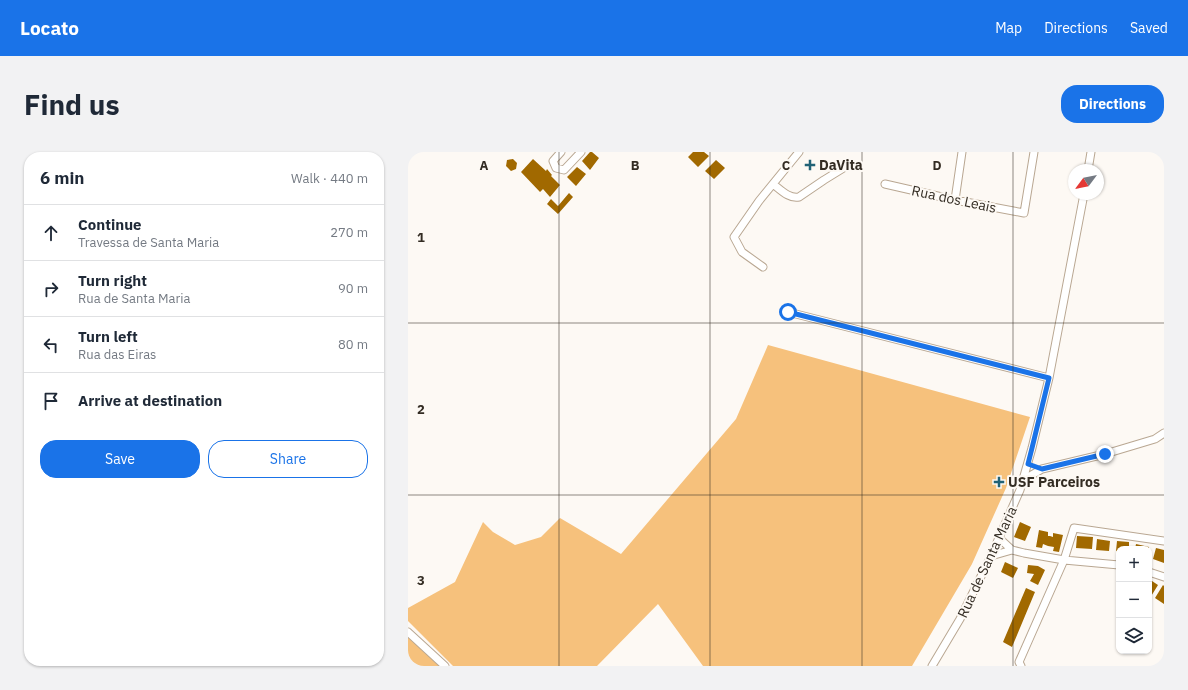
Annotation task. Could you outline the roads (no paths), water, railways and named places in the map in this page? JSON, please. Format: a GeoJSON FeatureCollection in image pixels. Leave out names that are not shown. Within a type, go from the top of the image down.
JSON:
{"type":"FeatureCollection","features":[{"type":"Feature","properties":{"kind":"street"},"geometry":{"type":"LineString","coordinates":[[561,152],[553,161],[556,168],[564,170],[581,152]]}},
{"type":"Feature","properties":{"kind":"street"},"geometry":{"type":"LineString","coordinates":[[763,267],[742,252],[734,237],[773,184],[799,152]]}},
{"type":"Feature","properties":{"kind":"street"},"geometry":{"type":"LineString","coordinates":[[955,200],[962,152]]}},
{"type":"Feature","properties":{"kind":"street","name":"Rua dos Leais"},"geometry":{"type":"LineString","coordinates":[[885,184],[955,200],[1024,213],[1034,152]]}},
{"type":"Feature","properties":{"kind":"street"},"geometry":{"type":"LineString","coordinates":[[1089,164],[1091,152]]}},
{"type":"Feature","properties":{"kind":"street"},"geometry":{"type":"LineString","coordinates":[[773,184],[791,197],[799,197],[850,164]]}},
{"type":"Feature","properties":{"kind":"street","name":"Rua de Santa Maria"},"geometry":{"type":"LineString","coordinates":[[932,666],[960,619],[991,556],[1020,490],[1028,464],[1049,378],[1083,200]]}},
{"type":"Feature","properties":{"kind":"street"},"geometry":{"type":"LineString","coordinates":[[788,312],[1049,378]]}},
{"type":"Feature","properties":{"kind":"street"},"geometry":{"type":"LineString","coordinates":[[1023,480],[1042,469],[1105,454],[1155,439],[1164,433]]}},
{"type":"Feature","properties":{"kind":"street"},"geometry":{"type":"LineString","coordinates":[[1028,464],[1042,469]]}},
{"type":"Feature","properties":{"kind":"street"},"geometry":{"type":"LineString","coordinates":[[1021,666],[1019,662],[1064,560],[1074,528],[1164,542]]}},
{"type":"Feature","properties":{"kind":"street"},"geometry":{"type":"LineString","coordinates":[[999,538],[1012,550],[1024,553],[1064,560],[1116,565]]}},
{"type":"Feature","properties":{"kind":"street"},"geometry":{"type":"LineString","coordinates":[[991,556],[1012,550]]}},
{"type":"Feature","properties":{"kind":"street"},"geometry":{"type":"LineString","coordinates":[[1152,573],[1164,577]]}},
{"type":"Feature","properties":{"kind":"street"},"geometry":{"type":"LineString","coordinates":[[408,632],[445,666]]}},
{"type":"Feature","properties":{"kind":"place","name":"DaVita"},"geometry":{"type":"Point","coordinates":[810,165]}},
{"type":"Feature","properties":{"kind":"place","name":"USF Parceiros"},"geometry":{"type":"Point","coordinates":[999,482]}}]}
